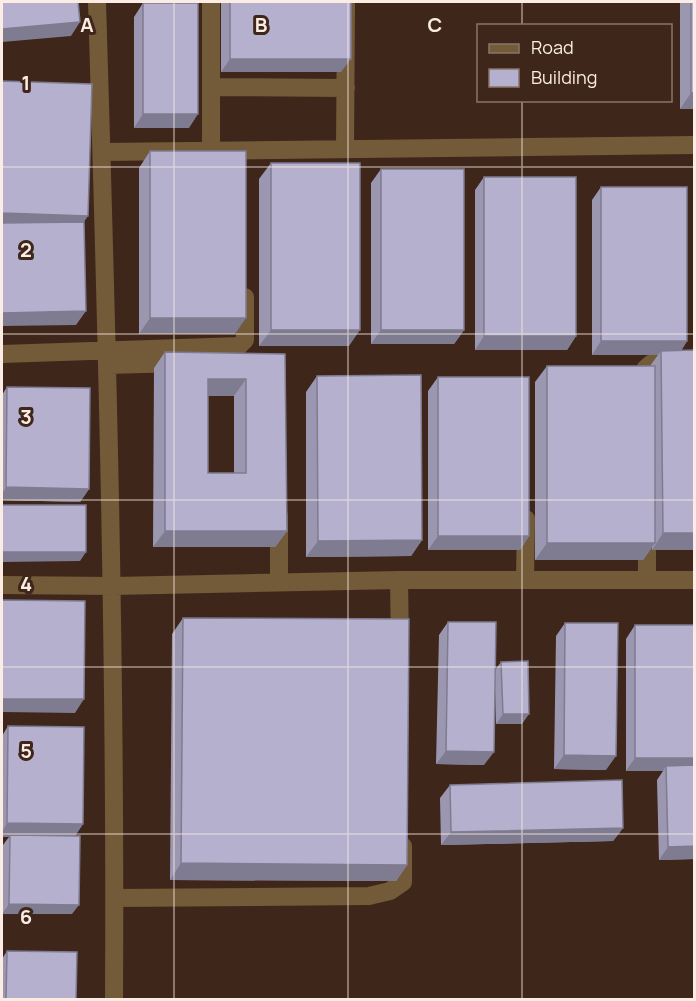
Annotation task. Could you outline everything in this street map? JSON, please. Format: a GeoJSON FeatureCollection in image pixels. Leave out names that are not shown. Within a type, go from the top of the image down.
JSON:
{"type":"FeatureCollection","features":[{"type":"Feature","properties":{"kind":"street"},"geometry":{"type":"LineString","coordinates":[[97,2],[108,357],[112,586],[114,999]]}},
{"type":"Feature","properties":{"kind":"street"},"geometry":{"type":"LineString","coordinates":[[211,2],[211,151]]}},
{"type":"Feature","properties":{"kind":"street"},"geometry":{"type":"LineString","coordinates":[[345,149],[346,2]]}},
{"type":"Feature","properties":{"kind":"street"},"geometry":{"type":"LineString","coordinates":[[211,87],[346,88]]}},
{"type":"Feature","properties":{"kind":"street"},"geometry":{"type":"LineString","coordinates":[[102,153],[694,145]]}},
{"type":"Feature","properties":{"kind":"street"},"geometry":{"type":"LineString","coordinates":[[243,151],[243,171]]}},
{"type":"Feature","properties":{"kind":"street"},"geometry":{"type":"LineString","coordinates":[[108,357],[239,346],[245,340],[244,284]]}},
{"type":"Feature","properties":{"kind":"street"},"geometry":{"type":"LineString","coordinates":[[2,354],[224,363]]}},
{"type":"Feature","properties":{"kind":"street"},"geometry":{"type":"LineString","coordinates":[[646,404],[646,368],[652,363],[694,363]]}},
{"type":"Feature","properties":{"kind":"street"},"geometry":{"type":"LineString","coordinates":[[525,580],[526,497]]}},
{"type":"Feature","properties":{"kind":"street"},"geometry":{"type":"LineString","coordinates":[[279,499],[279,582]]}},
{"type":"Feature","properties":{"kind":"street"},"geometry":{"type":"LineString","coordinates":[[647,512],[648,580]]}},
{"type":"Feature","properties":{"kind":"street"},"geometry":{"type":"LineString","coordinates":[[2,585],[112,586],[399,580],[694,580]]}},
{"type":"Feature","properties":{"kind":"street"},"geometry":{"type":"LineString","coordinates":[[399,580],[400,666]]}},
{"type":"Feature","properties":{"kind":"street"},"geometry":{"type":"LineString","coordinates":[[115,898],[369,896],[390,891],[404,882],[403,833]]}},
{"type":"Feature","properties":{"kind":"building"},"geometry":{"type":"Polygon","coordinates":[[[2,2],[78,2],[80,22],[2,29],[2,2]]]}},
{"type":"Feature","properties":{"kind":"building"},"geometry":{"type":"Polygon","coordinates":[[[230,2],[351,2],[351,59],[230,59],[230,2]]]}},
{"type":"Feature","properties":{"kind":"building"},"geometry":{"type":"Polygon","coordinates":[[[691,2],[694,2],[694,93],[691,93],[691,2]]]}},
{"type":"Feature","properties":{"kind":"building"},"geometry":{"type":"Polygon","coordinates":[[[143,3],[198,3],[198,114],[143,114],[143,3]]]}},
{"type":"Feature","properties":{"kind":"building"},"geometry":{"type":"Polygon","coordinates":[[[2,81],[92,84],[88,216],[2,213],[2,81]]]}},
{"type":"Feature","properties":{"kind":"building"},"geometry":{"type":"Polygon","coordinates":[[[150,151],[246,151],[246,318],[150,318],[150,151]]]}},
{"type":"Feature","properties":{"kind":"building"},"geometry":{"type":"Polygon","coordinates":[[[271,163],[360,163],[360,330],[271,330],[271,163]]]}},
{"type":"Feature","properties":{"kind":"building"},"geometry":{"type":"Polygon","coordinates":[[[381,169],[464,169],[464,330],[381,330],[381,169]]]}},
{"type":"Feature","properties":{"kind":"building"},"geometry":{"type":"Polygon","coordinates":[[[484,177],[576,177],[576,336],[484,336],[484,177]]]}},
{"type":"Feature","properties":{"kind":"building"},"geometry":{"type":"Polygon","coordinates":[[[601,187],[687,187],[687,341],[601,341],[601,187]]]}},
{"type":"Feature","properties":{"kind":"building"},"geometry":{"type":"Polygon","coordinates":[[[84,222],[86,311],[2,313],[2,223],[84,222]]]}},
{"type":"Feature","properties":{"kind":"building"},"geometry":{"type":"Polygon","coordinates":[[[694,350],[694,533],[663,533],[661,351],[694,350]]]}},
{"type":"Feature","properties":{"kind":"building"},"geometry":{"type":"Polygon","coordinates":[[[165,352],[285,354],[287,531],[165,531],[165,352]],[[208,379],[208,473],[246,473],[246,379],[208,379]]]}},
{"type":"Feature","properties":{"kind":"building"},"geometry":{"type":"Polygon","coordinates":[[[547,366],[655,366],[655,543],[547,543],[547,366]]]}},
{"type":"Feature","properties":{"kind":"building"},"geometry":{"type":"Polygon","coordinates":[[[421,375],[422,540],[318,541],[317,376],[421,375]]]}},
{"type":"Feature","properties":{"kind":"building"},"geometry":{"type":"Polygon","coordinates":[[[438,377],[529,377],[529,536],[438,536],[438,377]]]}},
{"type":"Feature","properties":{"kind":"building"},"geometry":{"type":"Polygon","coordinates":[[[7,387],[90,388],[89,489],[6,487],[7,387]]]}},
{"type":"Feature","properties":{"kind":"building"},"geometry":{"type":"Polygon","coordinates":[[[2,505],[86,505],[86,552],[2,552],[2,505]]]}},
{"type":"Feature","properties":{"kind":"building"},"geometry":{"type":"Polygon","coordinates":[[[2,600],[85,601],[84,699],[2,699],[2,600]]]}},
{"type":"Feature","properties":{"kind":"building"},"geometry":{"type":"Polygon","coordinates":[[[183,618],[409,619],[407,865],[181,863],[183,618]]]}},
{"type":"Feature","properties":{"kind":"building"},"geometry":{"type":"Polygon","coordinates":[[[448,622],[496,622],[494,752],[446,751],[448,622]]]}},
{"type":"Feature","properties":{"kind":"building"},"geometry":{"type":"Polygon","coordinates":[[[565,623],[618,623],[616,756],[564,755],[565,623]]]}},
{"type":"Feature","properties":{"kind":"building"},"geometry":{"type":"Polygon","coordinates":[[[635,625],[694,625],[694,758],[635,758],[635,625]]]}},
{"type":"Feature","properties":{"kind":"building"},"geometry":{"type":"Polygon","coordinates":[[[528,661],[529,714],[503,714],[501,662],[528,661]]]}},
{"type":"Feature","properties":{"kind":"building"},"geometry":{"type":"Polygon","coordinates":[[[8,726],[84,727],[83,824],[7,823],[8,726]]]}},
{"type":"Feature","properties":{"kind":"building"},"geometry":{"type":"Polygon","coordinates":[[[694,765],[694,846],[668,847],[666,766],[694,765]]]}},
{"type":"Feature","properties":{"kind":"building"},"geometry":{"type":"Polygon","coordinates":[[[622,780],[623,828],[451,832],[450,785],[622,780]]]}},
{"type":"Feature","properties":{"kind":"building"},"geometry":{"type":"Polygon","coordinates":[[[10,835],[80,836],[79,905],[9,904],[10,835]]]}},
{"type":"Feature","properties":{"kind":"building"},"geometry":{"type":"Polygon","coordinates":[[[7,951],[77,952],[76,999],[6,999],[7,951]]]}}]}
